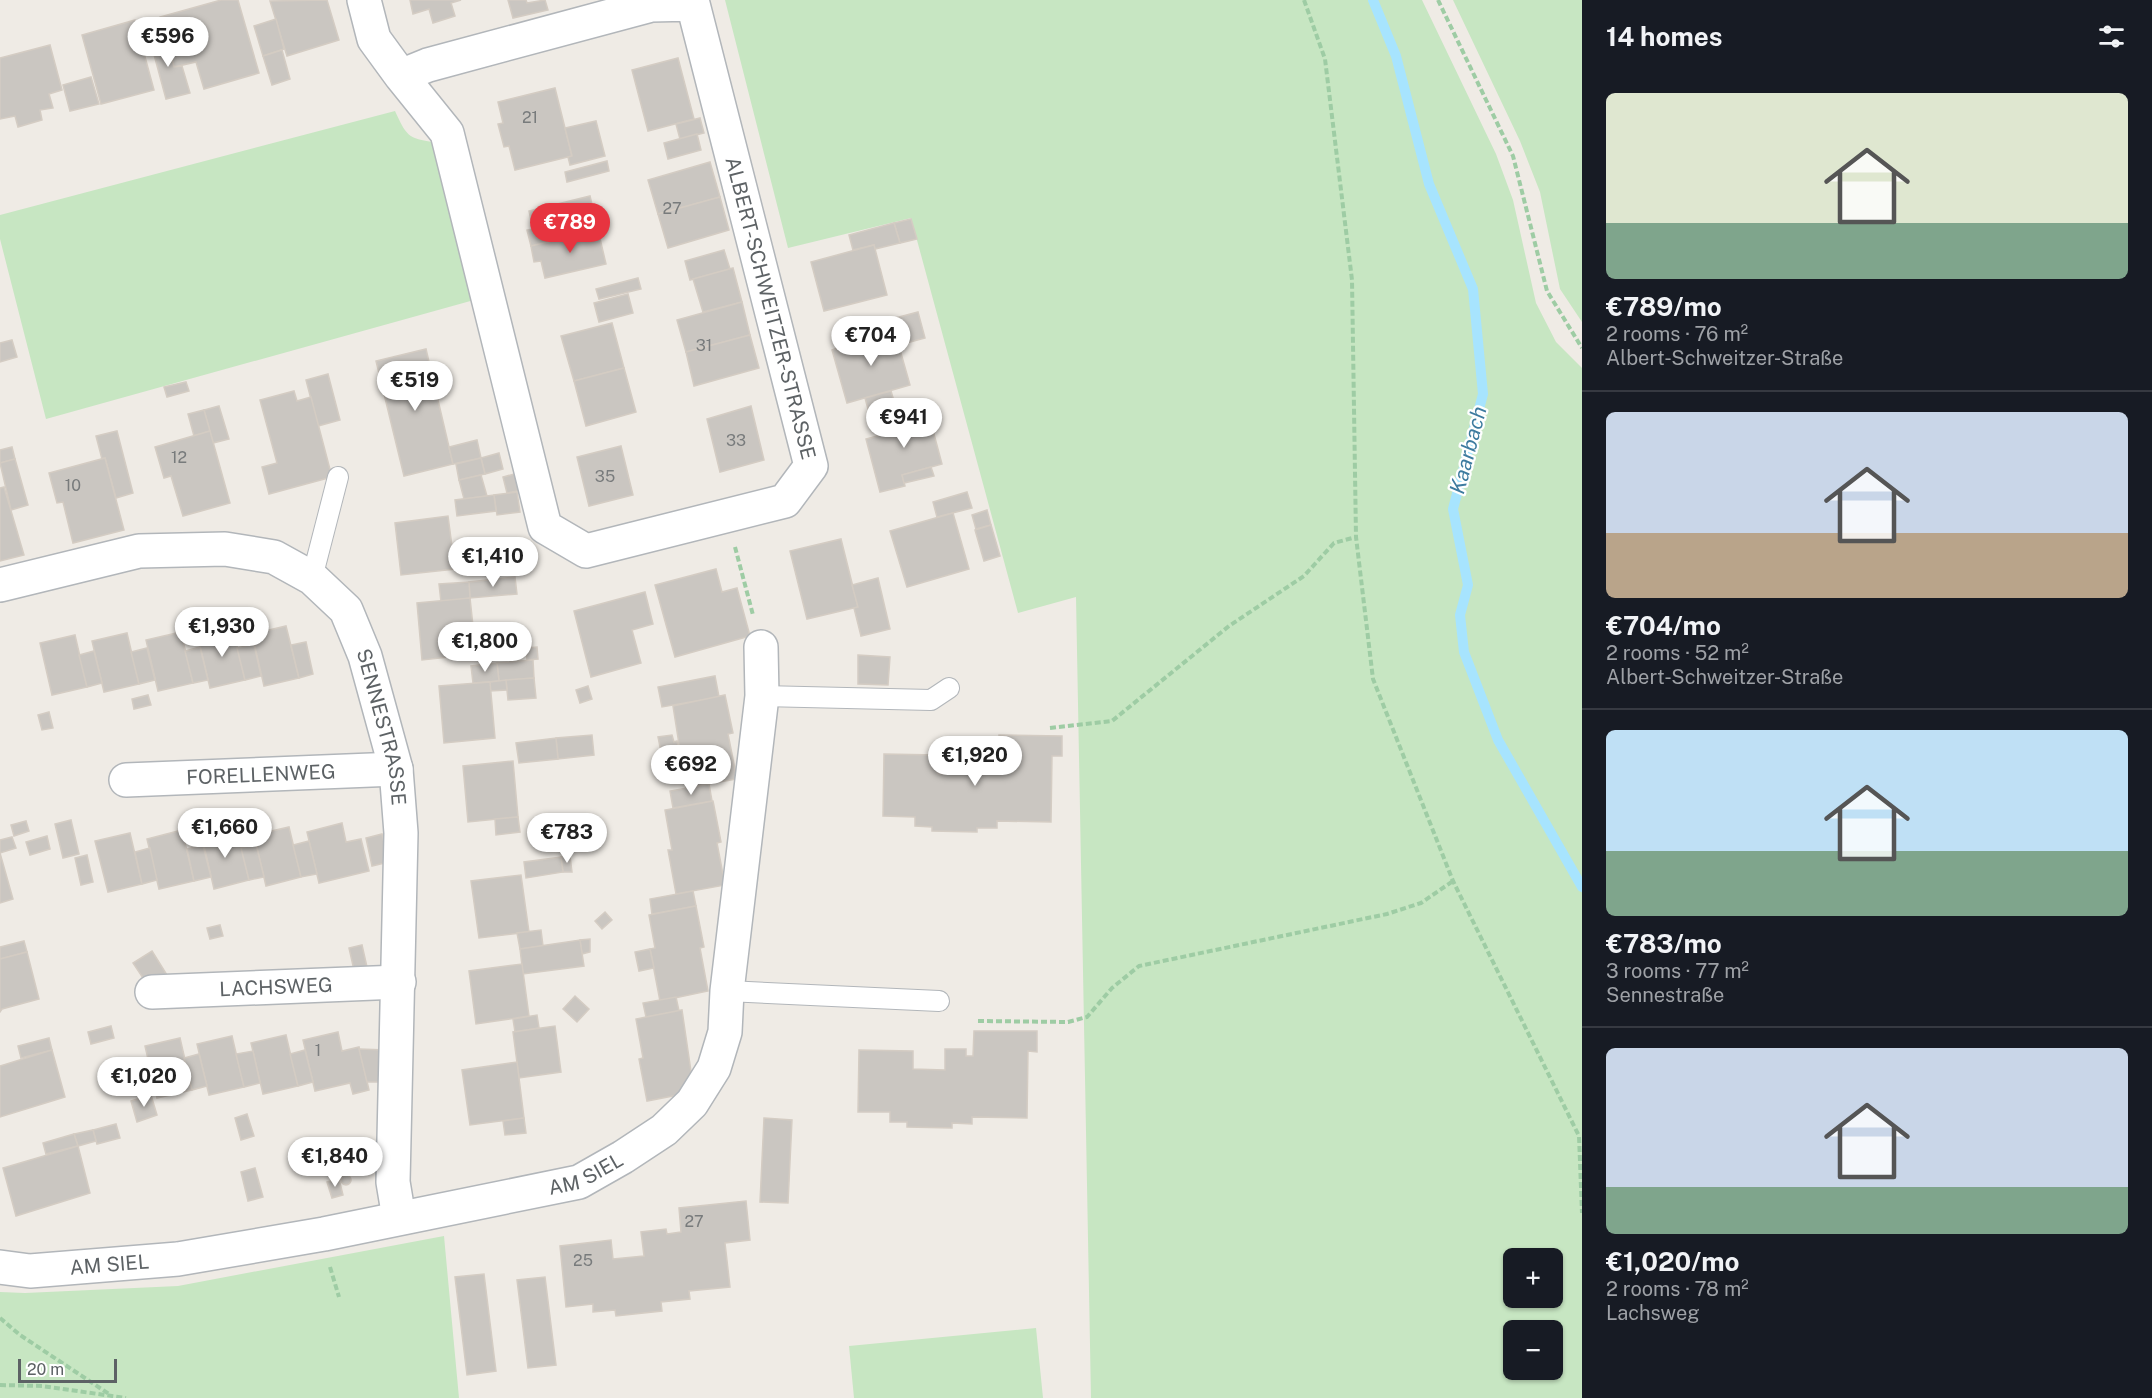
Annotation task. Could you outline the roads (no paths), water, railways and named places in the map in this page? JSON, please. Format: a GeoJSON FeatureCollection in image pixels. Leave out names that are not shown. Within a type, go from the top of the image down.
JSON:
{"type":"FeatureCollection","features":[{"type":"Feature","properties":{"kind":"street","name":"ALBERT-SCHWEITZER-STRASSE"},"geometry":{"type":"LineString","coordinates":[[364,0],[374,39],[401,76],[447,134],[545,527],[586,551],[785,501],[811,466],[693,4],[651,5],[428,65],[401,76]]}},
{"type":"Feature","properties":{"kind":"street","name":"SENNESTRASSE"},"geometry":{"type":"LineString","coordinates":[[0,585],[139,551],[225,549],[274,557],[312,578],[346,610],[365,656],[396,769],[401,833],[393,1182],[399,1218]]}},
{"type":"Feature","properties":{"kind":"street","name":"AM SIEL"},"geometry":{"type":"LineString","coordinates":[[0,1267],[30,1271],[178,1259],[579,1182],[664,1130],[692,1103],[714,1068],[725,1032],[727,991],[762,696],[762,647]]}},
{"type":"Feature","properties":{"kind":"street","name":"FORELLENWEG"},"geometry":{"type":"LineString","coordinates":[[126,780],[396,769]]}},
{"type":"Feature","properties":{"kind":"street","name":"LACHSWEG"},"geometry":{"type":"LineString","coordinates":[[152,992],[399,982]]}},
{"type":"Feature","properties":{"kind":"lane"},"geometry":{"type":"LineString","coordinates":[[312,578],[338,477]]}},
{"type":"Feature","properties":{"kind":"lane"},"geometry":{"type":"LineString","coordinates":[[762,696],[931,700],[949,688]]}},
{"type":"Feature","properties":{"kind":"lane"},"geometry":{"type":"LineString","coordinates":[[727,991],[939,1001]]}},
{"type":"Feature","properties":{"kind":"waterway","name":"Kaarbach"},"geometry":{"type":"LineString","coordinates":[[1373,0],[1396,56],[1429,184],[1473,289],[1483,394],[1453,509],[1468,585],[1460,615],[1464,652],[1498,740],[1582,887]]}}]}
